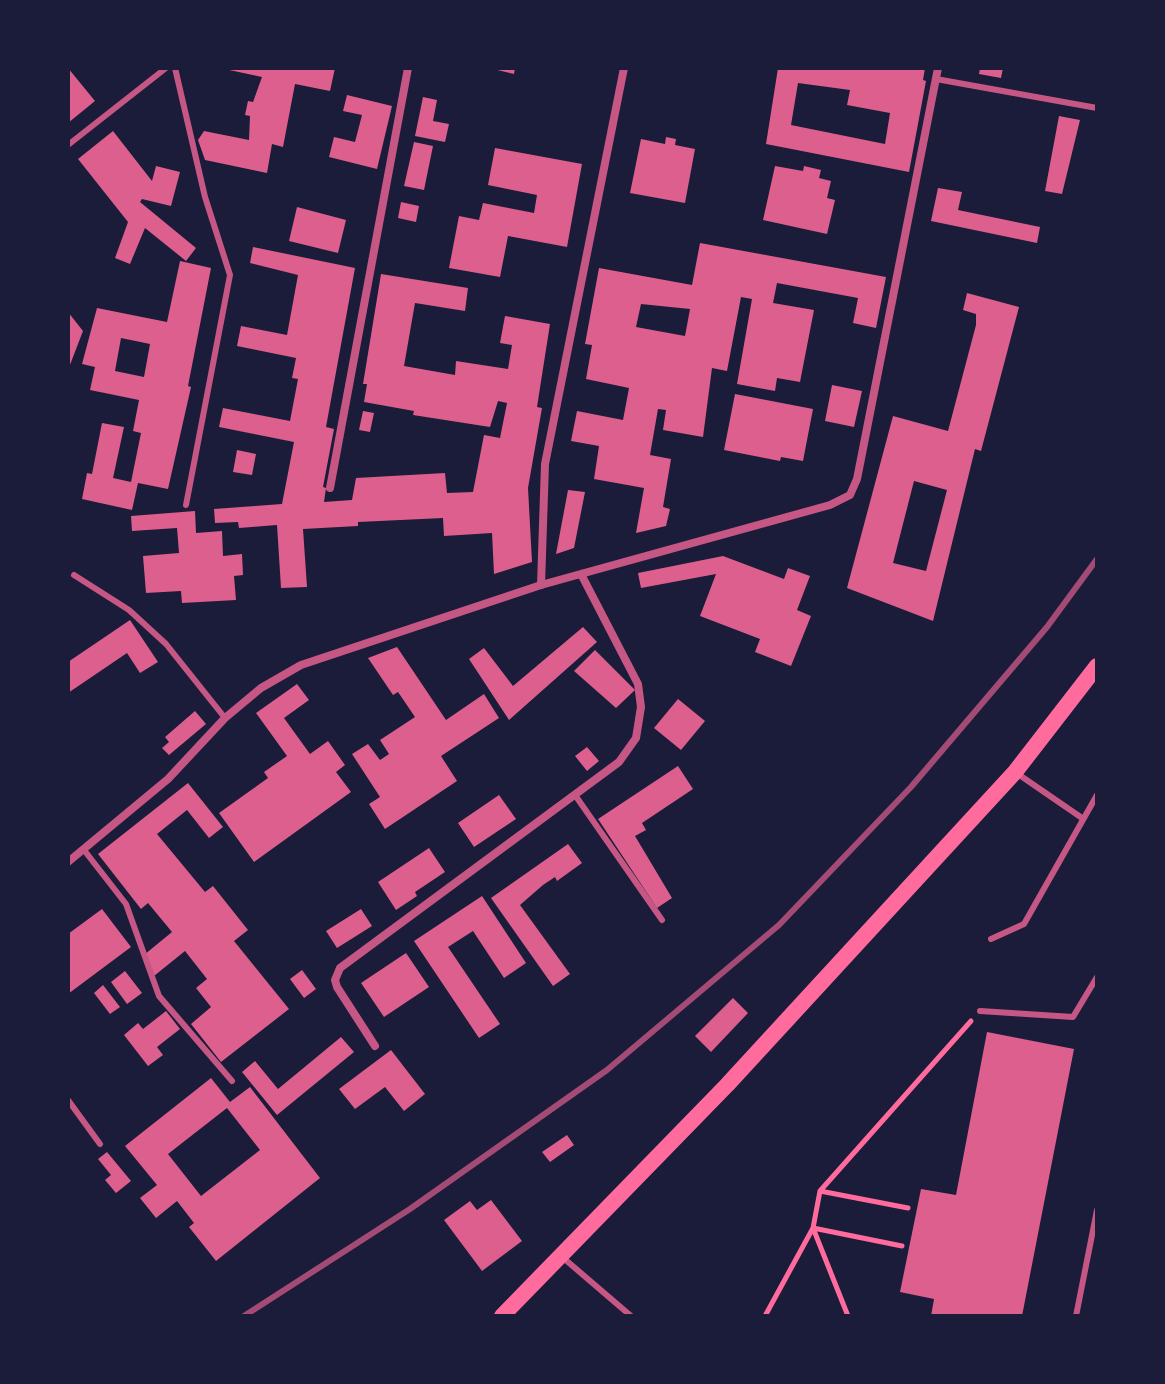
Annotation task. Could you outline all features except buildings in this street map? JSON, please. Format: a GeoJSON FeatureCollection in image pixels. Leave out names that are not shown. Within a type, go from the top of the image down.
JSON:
{"type":"FeatureCollection","features":[{"type":"Feature","properties":{"kind":"main road"},"geometry":{"type":"LineString","coordinates":[[502,1316],[727,1085],[1015,772],[1097,666]]}},
{"type":"Feature","properties":{"kind":"street"},"geometry":{"type":"LineString","coordinates":[[330,488],[408,68]]}},
{"type":"Feature","properties":{"kind":"street"},"geometry":{"type":"LineString","coordinates":[[541,585],[545,464],[624,68]]}},
{"type":"Feature","properties":{"kind":"street"},"geometry":{"type":"LineString","coordinates":[[68,862],[168,779],[225,718],[261,688],[301,665],[541,585],[830,505],[850,495],[857,479],[938,68]]}},
{"type":"Feature","properties":{"kind":"street"},"geometry":{"type":"LineString","coordinates":[[375,1046],[337,987],[335,980],[340,968],[619,762],[636,738],[641,707],[638,684],[581,574]]}},
{"type":"Feature","properties":{"kind":"lane"},"geometry":{"type":"LineString","coordinates":[[68,145],[166,68]]}},
{"type":"Feature","properties":{"kind":"lane"},"geometry":{"type":"LineString","coordinates":[[175,68],[205,197],[230,275],[186,505]]}},
{"type":"Feature","properties":{"kind":"lane"},"geometry":{"type":"LineString","coordinates":[[936,79],[1097,108]]}},
{"type":"Feature","properties":{"kind":"lane"},"geometry":{"type":"LineString","coordinates":[[74,575],[129,610],[166,644],[225,718]]}},
{"type":"Feature","properties":{"kind":"lane"},"geometry":{"type":"LineString","coordinates":[[1015,772],[1082,818]]}},
{"type":"Feature","properties":{"kind":"lane"},"geometry":{"type":"LineString","coordinates":[[575,795],[662,920]]}},
{"type":"Feature","properties":{"kind":"lane"},"geometry":{"type":"LineString","coordinates":[[991,939],[1024,924],[1097,795]]}},
{"type":"Feature","properties":{"kind":"lane"},"geometry":{"type":"LineString","coordinates":[[84,850],[126,904],[159,996],[232,1081]]}},
{"type":"Feature","properties":{"kind":"lane"},"geometry":{"type":"LineString","coordinates":[[980,1011],[1073,1017],[1097,977]]}},
{"type":"Feature","properties":{"kind":"lane"},"geometry":{"type":"LineString","coordinates":[[68,1100],[100,1144]]}},
{"type":"Feature","properties":{"kind":"lane"},"geometry":{"type":"LineString","coordinates":[[1076,1316],[1097,1210]]}},
{"type":"Feature","properties":{"kind":"lane"},"geometry":{"type":"LineString","coordinates":[[561,1256],[631,1316]]}},
{"type":"Feature","properties":{"kind":"path"},"geometry":{"type":"LineString","coordinates":[[765,1316],[813,1228],[820,1191],[980,1011]]}},
{"type":"Feature","properties":{"kind":"path"},"geometry":{"type":"LineString","coordinates":[[820,1191],[908,1208]]}},
{"type":"Feature","properties":{"kind":"path"},"geometry":{"type":"LineString","coordinates":[[813,1228],[902,1246]]}},
{"type":"Feature","properties":{"kind":"path"},"geometry":{"type":"LineString","coordinates":[[813,1228],[848,1316]]}},
{"type":"Feature","properties":{"kind":"railway"},"geometry":{"type":"LineString","coordinates":[[244,1316],[410,1209],[607,1070],[779,925],[911,787],[1047,627],[1097,559]]}}]}
